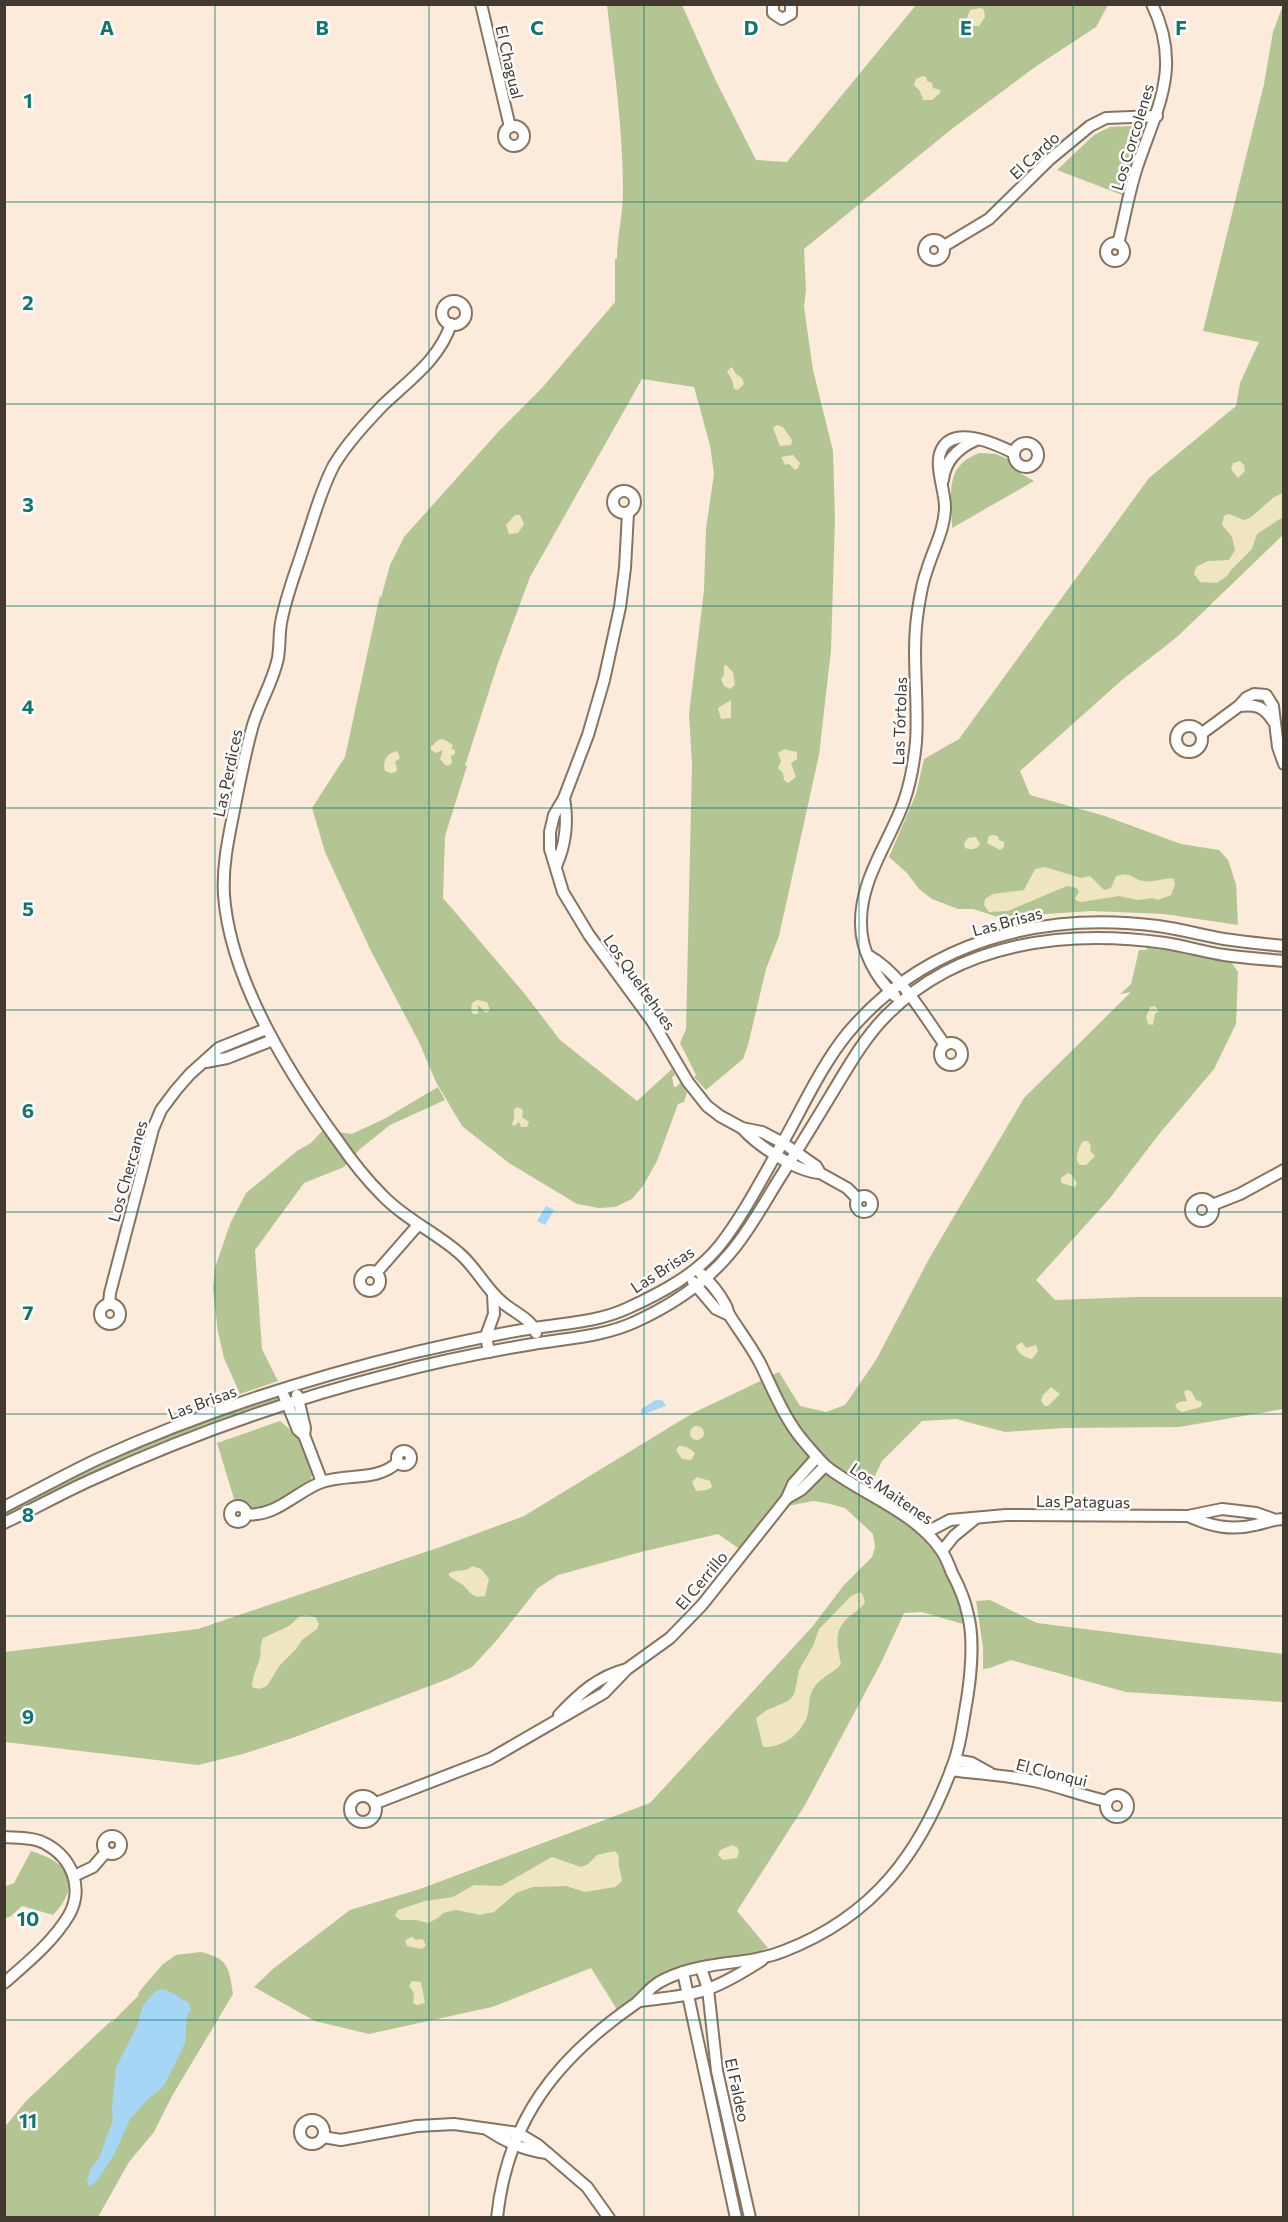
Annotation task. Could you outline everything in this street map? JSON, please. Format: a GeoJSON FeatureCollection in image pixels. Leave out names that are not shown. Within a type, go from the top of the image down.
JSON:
{"type":"FeatureCollection","features":[{"type":"Feature","properties":{"kind":"street","name":"El Chagual"},"geometry":{"type":"LineString","coordinates":[[481,4],[510,127]]}},
{"type":"Feature","properties":{"kind":"street"},"geometry":{"type":"LineString","coordinates":[[774,4],[773,13],[782,19],[791,14],[791,4]]}},
{"type":"Feature","properties":{"kind":"street","name":"Los Corcolenes"},"geometry":{"type":"LineString","coordinates":[[1118,244],[1138,164],[1164,92],[1167,66],[1164,42],[1152,4]]}},
{"type":"Feature","properties":{"kind":"street","name":"El Cardo"},"geometry":{"type":"LineString","coordinates":[[944,246],[989,219],[1050,159],[1090,126],[1107,118],[1156,116]]}},
{"type":"Feature","properties":{"kind":"street","name":"Las Perdices"},"geometry":{"type":"LineString","coordinates":[[451,324],[447,338],[432,359],[384,404],[357,434],[334,465],[320,496],[287,597],[281,624],[278,657],[270,686],[254,723],[226,851],[225,896],[237,955],[266,1029],[312,1106],[351,1159],[383,1197],[418,1225],[457,1251],[480,1275],[493,1294],[534,1328]]}},
{"type":"Feature","properties":{"kind":"street","name":"Las Tórtolas"},"geometry":{"type":"LineString","coordinates":[[906,998],[891,992],[873,970],[863,942],[861,923],[866,888],[902,806],[914,759],[917,725],[915,645],[917,613],[923,583],[944,521],[945,498],[942,481],[951,458],[962,447],[976,440],[1014,453]]}},
{"type":"Feature","properties":{"kind":"street","name":"Los Queltehues"},"geometry":{"type":"LineString","coordinates":[[628,513],[620,607],[604,680],[588,735],[564,798],[554,815],[550,832],[550,849],[563,892],[578,919],[636,997],[688,1082],[712,1110],[742,1128],[753,1141],[790,1162],[811,1172],[820,1173],[848,1188],[858,1199]]}},
{"type":"Feature","properties":{"kind":"street"},"geometry":{"type":"LineString","coordinates":[[1201,734],[1239,706],[1258,706],[1268,712],[1275,725],[1278,747],[1284,764]]}},
{"type":"Feature","properties":{"kind":"street","name":"Las Brisas"},"geometry":{"type":"LineString","coordinates":[[4,1507],[119,1450],[282,1390],[413,1353],[486,1336],[604,1318],[653,1296],[691,1272],[719,1247],[777,1155],[819,1078],[846,1036],[870,1009],[900,984],[951,954],[1010,932],[1053,924],[1083,922],[1158,926],[1222,939],[1284,946]]}},
{"type":"Feature","properties":{"kind":"street"},"geometry":{"type":"LineString","coordinates":[[1126,939],[1127,923]]}},
{"type":"Feature","properties":{"kind":"street","name":"Las Brisas"},"geometry":{"type":"LineString","coordinates":[[4,1523],[88,1481],[141,1458],[241,1418],[286,1403],[389,1374],[489,1352],[589,1337],[615,1330],[664,1307],[697,1287],[731,1252],[797,1152],[855,1054],[885,1016],[906,998],[951,969],[987,953],[1030,942],[1126,939],[1167,943],[1222,955],[1284,962]]}},
{"type":"Feature","properties":{"kind":"street","name":"Las Tórtolas"},"geometry":{"type":"LineString","coordinates":[[869,956],[880,962],[900,984],[906,998],[945,1045]]}},
{"type":"Feature","properties":{"kind":"street","name":"Los Chercanes"},"geometry":{"type":"LineString","coordinates":[[109,1304],[153,1129],[161,1110],[190,1074],[219,1048],[266,1029]]}},
{"type":"Feature","properties":{"kind":"street","name":"Los Chercanes"},"geometry":{"type":"LineString","coordinates":[[206,1062],[227,1058],[273,1040]]}},
{"type":"Feature","properties":{"kind":"street","name":"Los Queltehues"},"geometry":{"type":"LineString","coordinates":[[742,1128],[762,1132],[783,1143],[816,1166],[820,1173]]}},
{"type":"Feature","properties":{"kind":"street"},"geometry":{"type":"LineString","coordinates":[[1212,1205],[1240,1194],[1284,1170]]}},
{"type":"Feature","properties":{"kind":"street"},"geometry":{"type":"LineString","coordinates":[[376,1273],[418,1225]]}},
{"type":"Feature","properties":{"kind":"street","name":"Los Maitenes"},"geometry":{"type":"LineString","coordinates":[[497,2217],[502,2181],[516,2138],[527,2115],[563,2063],[595,2033],[639,2001],[655,1985],[683,1972],[783,1952],[822,1934],[850,1916],[895,1874],[914,1850],[953,1765],[966,1703],[971,1659],[969,1617],[942,1551],[927,1532],[894,1508],[825,1466],[789,1422],[760,1363],[741,1330],[729,1315],[724,1303],[706,1278],[691,1272]]}},
{"type":"Feature","properties":{"kind":"street","name":"Los Maitenes"},"geometry":{"type":"LineString","coordinates":[[691,1272],[697,1287],[716,1310],[729,1315]]}},
{"type":"Feature","properties":{"kind":"street"},"geometry":{"type":"LineString","coordinates":[[489,1352],[486,1336],[494,1314],[493,1294]]}},
{"type":"Feature","properties":{"kind":"street"},"geometry":{"type":"LineString","coordinates":[[534,1328],[537,1343]]}},
{"type":"Feature","properties":{"kind":"street"},"geometry":{"type":"LineString","coordinates":[[294,1387],[305,1428],[304,1435],[322,1482]]}},
{"type":"Feature","properties":{"kind":"street"},"geometry":{"type":"LineString","coordinates":[[282,1390],[298,1430],[304,1435]]}},
{"type":"Feature","properties":{"kind":"street","name":"El Cerrillo"},"geometry":{"type":"LineString","coordinates":[[375,1803],[490,1759],[555,1720],[575,1698],[592,1684],[611,1673],[627,1669],[670,1638],[702,1605],[787,1498],[793,1484],[817,1457]]}},
{"type":"Feature","properties":{"kind":"street"},"geometry":{"type":"LineString","coordinates":[[246,1514],[264,1514],[322,1482],[381,1473],[398,1462]]}},
{"type":"Feature","properties":{"kind":"street","name":"El Cerrillo"},"geometry":{"type":"LineString","coordinates":[[787,1498],[801,1490],[825,1466]]}},
{"type":"Feature","properties":{"kind":"street","name":"Las Pataguas"},"geometry":{"type":"LineString","coordinates":[[927,1532],[950,1520],[1006,1515],[1188,1516],[1213,1510],[1239,1510],[1278,1519]]}},
{"type":"Feature","properties":{"kind":"street","name":"Las Pataguas"},"geometry":{"type":"LineString","coordinates":[[1188,1516],[1204,1523],[1239,1528],[1278,1519]]}},
{"type":"Feature","properties":{"kind":"street"},"geometry":{"type":"LineString","coordinates":[[942,1551],[954,1536],[977,1517]]}},
{"type":"Feature","properties":{"kind":"street","name":"El Clonqui"},"geometry":{"type":"LineString","coordinates":[[953,1765],[976,1774],[990,1773],[1037,1781],[1107,1801]]}},
{"type":"Feature","properties":{"kind":"street"},"geometry":{"type":"LineString","coordinates":[[4,1837],[26,1838],[45,1843],[61,1854],[71,1867],[76,1894],[69,1914],[46,1944],[4,1983]]}},
{"type":"Feature","properties":{"kind":"street"},"geometry":{"type":"LineString","coordinates":[[74,1876],[93,1867],[106,1852]]}},
{"type":"Feature","properties":{"kind":"street","name":"Los Maitenes"},"geometry":{"type":"LineString","coordinates":[[639,2001],[687,1995],[708,1989],[737,1976],[767,1956]]}},
{"type":"Feature","properties":{"kind":"street","name":"El Faldeo"},"geometry":{"type":"LineString","coordinates":[[701,1968],[708,1989],[717,2071],[750,2217]]}},
{"type":"Feature","properties":{"kind":"street","name":"El Faldeo"},"geometry":{"type":"LineString","coordinates":[[683,1972],[736,2217]]}},
{"type":"Feature","properties":{"kind":"street"},"geometry":{"type":"LineString","coordinates":[[323,2137],[341,2140],[417,2126],[454,2124],[485,2128],[516,2138],[531,2151],[547,2153],[587,2187],[609,2217]]}},
{"type":"Feature","properties":{"kind":"green space"},"geometry":{"type":"Polygon","coordinates":[[[607,5],[682,5],[715,79],[756,160],[787,162],[916,5],[1108,5],[1096,27],[1035,67],[953,128],[804,249],[806,290],[804,307],[813,370],[833,451],[835,519],[831,650],[819,755],[779,936],[766,969],[748,1045],[743,1059],[706,1090],[694,1077],[696,1075],[680,1043],[686,1029],[692,764],[689,714],[704,590],[706,529],[714,474],[710,445],[694,387],[642,379],[530,577],[497,666],[445,836],[443,898],[524,993],[560,1040],[637,1101],[672,1069],[675,1075],[672,1077],[674,1087],[681,1082],[687,1093],[684,1102],[678,1104],[657,1161],[643,1186],[632,1199],[615,1207],[599,1208],[577,1204],[509,1163],[462,1126],[436,1082],[419,1042],[371,951],[325,852],[312,808],[345,757],[380,595],[381,598],[390,565],[404,537],[498,432],[542,388],[615,302],[615,259],[617,259],[622,209],[623,168],[618,98],[607,5]]]}},
{"type":"Feature","properties":{"kind":"green space"},"geometry":{"type":"Polygon","coordinates":[[[1283,5],[1283,535],[1177,637],[1122,680],[1020,771],[1030,795],[1105,816],[1181,844],[1219,850],[1228,860],[1236,884],[1238,925],[1164,914],[1091,911],[1004,919],[973,909],[958,909],[932,899],[919,889],[907,873],[889,857],[916,794],[924,759],[959,739],[1149,478],[1236,406],[1240,383],[1259,342],[1203,331],[1264,84],[1273,32],[1283,5]]]}},
{"type":"Feature","properties":{"kind":"green space"},"geometry":{"type":"Polygon","coordinates":[[[1134,126],[1150,129],[1125,196],[1057,170],[1094,135],[1110,127],[1134,126]]]}},
{"type":"Feature","properties":{"kind":"green space"},"geometry":{"type":"Polygon","coordinates":[[[980,453],[996,454],[1010,460],[1020,473],[1034,481],[952,528],[951,493],[955,474],[968,458],[980,453]]]}},
{"type":"Feature","properties":{"kind":"green space"},"geometry":{"type":"Polygon","coordinates":[[[1147,948],[1192,953],[1231,962],[1238,972],[1236,1024],[1214,1069],[1160,1133],[1110,1198],[1036,1280],[1055,1300],[1136,1297],[1283,1297],[1283,1409],[1179,1427],[1063,1428],[1005,1432],[956,1419],[922,1421],[882,1461],[866,1495],[913,1526],[934,1547],[957,1591],[963,1624],[922,1612],[904,1613],[881,1663],[805,1805],[737,1911],[768,1948],[725,1963],[673,1976],[618,2011],[591,1968],[492,2007],[369,2034],[315,2021],[254,1987],[274,1968],[350,1910],[420,1889],[650,1803],[812,1627],[844,1585],[872,1557],[875,1547],[873,1534],[845,1508],[813,1501],[777,1508],[741,1550],[718,1534],[558,1575],[538,1588],[497,1640],[472,1667],[448,1679],[295,1737],[243,1754],[198,1765],[5,1742],[4,1652],[198,1629],[443,1546],[524,1516],[693,1413],[779,1372],[800,1406],[826,1412],[845,1405],[876,1360],[930,1257],[1024,1098],[1131,992],[1120,994],[1131,984],[1139,950],[1147,948]]]}},
{"type":"Feature","properties":{"kind":"green space"},"geometry":{"type":"Polygon","coordinates":[[[438,1087],[445,1100],[390,1125],[360,1149],[344,1167],[304,1183],[255,1250],[262,1349],[278,1381],[240,1394],[224,1358],[218,1332],[213,1288],[215,1268],[230,1224],[246,1193],[297,1151],[311,1143],[323,1130],[352,1134],[384,1119],[438,1087]]]}},
{"type":"Feature","properties":{"kind":"green space"},"geometry":{"type":"Polygon","coordinates":[[[275,1397],[279,1398],[277,1403],[5,1518],[5,1512],[104,1464],[206,1421],[275,1397]]]}},
{"type":"Feature","properties":{"kind":"green space"},"geometry":{"type":"Polygon","coordinates":[[[280,1421],[300,1438],[313,1474],[309,1482],[265,1508],[249,1508],[242,1503],[235,1502],[217,1443],[280,1421]]]}},
{"type":"Feature","properties":{"kind":"green space"},"geometry":{"type":"Polygon","coordinates":[[[990,1600],[1037,1623],[1283,1654],[1283,1702],[1126,1692],[1011,1660],[983,1669],[983,1647],[976,1601],[990,1600]]]}},
{"type":"Feature","properties":{"kind":"green space"},"geometry":{"type":"Polygon","coordinates":[[[31,1851],[55,1861],[63,1868],[69,1884],[68,1893],[53,1915],[22,1906],[10,1917],[5,1918],[4,1887],[14,1883],[31,1851]]]}},
{"type":"Feature","properties":{"kind":"green space"},"geometry":{"type":"Polygon","coordinates":[[[201,1952],[217,1958],[226,1966],[233,1994],[172,2096],[154,2132],[129,2162],[98,2217],[5,2217],[4,2128],[26,2101],[137,1997],[163,1964],[176,1955],[201,1952]]]}},
{"type":"Feature","properties":{"kind":"sand"},"geometry":{"type":"Polygon","coordinates":[[[981,8],[984,10],[985,17],[979,26],[974,26],[967,18],[970,10],[981,8]]]}},
{"type":"Feature","properties":{"kind":"sand"},"geometry":{"type":"Polygon","coordinates":[[[923,76],[932,83],[933,88],[940,90],[940,93],[932,100],[923,100],[920,91],[914,85],[916,79],[923,76]]]}},
{"type":"Feature","properties":{"kind":"sand"},"geometry":{"type":"Polygon","coordinates":[[[732,367],[742,378],[744,384],[738,390],[734,389],[727,371],[732,367]]]}},
{"type":"Feature","properties":{"kind":"sand"},"geometry":{"type":"Polygon","coordinates":[[[777,425],[783,427],[792,440],[791,445],[780,446],[773,428],[777,425]]]}},
{"type":"Feature","properties":{"kind":"sand"},"geometry":{"type":"Polygon","coordinates":[[[793,455],[800,463],[795,470],[789,464],[785,465],[781,457],[793,455]]]}},
{"type":"Feature","properties":{"kind":"sand"},"geometry":{"type":"Polygon","coordinates":[[[1240,461],[1245,471],[1238,478],[1231,469],[1233,463],[1240,461]]]}},
{"type":"Feature","properties":{"kind":"sand"},"geometry":{"type":"Polygon","coordinates":[[[1283,493],[1283,517],[1257,534],[1252,549],[1227,576],[1217,583],[1200,582],[1194,574],[1196,567],[1208,561],[1229,560],[1235,550],[1232,537],[1222,525],[1224,516],[1229,514],[1244,520],[1250,518],[1274,497],[1283,493]]]}},
{"type":"Feature","properties":{"kind":"sand"},"geometry":{"type":"Polygon","coordinates":[[[515,515],[520,515],[524,524],[518,533],[509,534],[506,525],[515,515]]]}},
{"type":"Feature","properties":{"kind":"sand"},"geometry":{"type":"Polygon","coordinates":[[[726,665],[733,672],[735,685],[730,689],[724,686],[721,679],[726,665]]]}},
{"type":"Feature","properties":{"kind":"sand"},"geometry":{"type":"Polygon","coordinates":[[[731,700],[731,718],[721,719],[718,708],[731,700]]]}},
{"type":"Feature","properties":{"kind":"sand"},"geometry":{"type":"Polygon","coordinates":[[[443,739],[453,745],[451,749],[455,750],[455,754],[451,756],[452,763],[448,766],[440,759],[443,750],[436,753],[431,750],[438,740],[443,739]]]}},
{"type":"Feature","properties":{"kind":"sand"},"geometry":{"type":"Polygon","coordinates":[[[784,749],[797,752],[797,759],[791,763],[796,777],[788,783],[778,768],[781,761],[778,753],[784,749]]]}},
{"type":"Feature","properties":{"kind":"sand"},"geometry":{"type":"Polygon","coordinates":[[[397,751],[400,758],[395,762],[396,772],[385,771],[386,758],[397,751]]]}},
{"type":"Feature","properties":{"kind":"sand"},"geometry":{"type":"Polygon","coordinates":[[[989,836],[998,836],[999,840],[1004,842],[1004,847],[1000,850],[987,843],[989,836]]]}},
{"type":"Feature","properties":{"kind":"sand"},"geometry":{"type":"Polygon","coordinates":[[[976,837],[980,844],[978,846],[973,849],[965,848],[964,843],[968,838],[976,837]]]}},
{"type":"Feature","properties":{"kind":"sand"},"geometry":{"type":"Polygon","coordinates":[[[1045,867],[1081,878],[1090,876],[1104,890],[1111,888],[1116,876],[1125,874],[1148,881],[1174,879],[1175,885],[1171,895],[1158,900],[1152,898],[1138,900],[1119,896],[1082,902],[1075,898],[1079,892],[1077,888],[1067,886],[1008,911],[989,912],[984,905],[985,899],[993,894],[1024,890],[1035,869],[1045,867]]]}},
{"type":"Feature","properties":{"kind":"sand"},"geometry":{"type":"Polygon","coordinates":[[[477,1000],[487,1002],[490,1010],[486,1013],[478,1005],[478,1014],[473,1014],[472,1003],[477,1000]]]}},
{"type":"Feature","properties":{"kind":"sand"},"geometry":{"type":"Polygon","coordinates":[[[1155,1006],[1159,1011],[1155,1014],[1153,1025],[1148,1024],[1146,1017],[1150,1007],[1155,1006]]]}},
{"type":"Feature","properties":{"kind":"sand"},"geometry":{"type":"Polygon","coordinates":[[[518,1107],[523,1110],[522,1117],[529,1122],[527,1127],[521,1127],[519,1122],[514,1126],[512,1124],[514,1109],[518,1107]]]}},
{"type":"Feature","properties":{"kind":"sand"},"geometry":{"type":"Polygon","coordinates":[[[1083,1141],[1088,1141],[1091,1146],[1090,1151],[1095,1156],[1086,1165],[1080,1165],[1077,1157],[1083,1141]]]}},
{"type":"Feature","properties":{"kind":"sand"},"geometry":{"type":"Polygon","coordinates":[[[1068,1173],[1077,1183],[1075,1187],[1061,1183],[1061,1178],[1068,1173]]]}},
{"type":"Feature","properties":{"kind":"sand"},"geometry":{"type":"Polygon","coordinates":[[[1022,1342],[1026,1348],[1036,1345],[1038,1351],[1032,1359],[1018,1351],[1016,1346],[1022,1342]]]}},
{"type":"Feature","properties":{"kind":"sand"},"geometry":{"type":"Polygon","coordinates":[[[1051,1387],[1060,1394],[1048,1406],[1045,1406],[1041,1401],[1043,1395],[1051,1387]]]}},
{"type":"Feature","properties":{"kind":"sand"},"geometry":{"type":"Polygon","coordinates":[[[1191,1391],[1196,1400],[1202,1402],[1201,1407],[1182,1412],[1177,1409],[1175,1405],[1187,1401],[1184,1392],[1191,1391]]]}},
{"type":"Feature","properties":{"kind":"sand"},"geometry":{"type":"Polygon","coordinates":[[[694,1426],[700,1426],[704,1433],[700,1440],[694,1440],[690,1436],[690,1430],[694,1426]]]}},
{"type":"Feature","properties":{"kind":"sand"},"geometry":{"type":"Polygon","coordinates":[[[679,1446],[694,1452],[691,1460],[682,1459],[676,1450],[679,1446]]]}},
{"type":"Feature","properties":{"kind":"sand"},"geometry":{"type":"Polygon","coordinates":[[[697,1477],[710,1481],[712,1487],[696,1491],[692,1482],[697,1477]]]}},
{"type":"Feature","properties":{"kind":"sand"},"geometry":{"type":"Polygon","coordinates":[[[472,1566],[481,1569],[489,1579],[485,1596],[475,1596],[449,1576],[449,1573],[472,1566]]]}},
{"type":"Feature","properties":{"kind":"sand"},"geometry":{"type":"Polygon","coordinates":[[[860,1592],[865,1603],[845,1621],[839,1632],[841,1664],[819,1681],[813,1689],[807,1717],[795,1735],[783,1743],[763,1747],[756,1718],[793,1696],[799,1670],[813,1646],[819,1629],[851,1596],[860,1592]]]}},
{"type":"Feature","properties":{"kind":"sand"},"geometry":{"type":"Polygon","coordinates":[[[307,1615],[316,1618],[319,1624],[317,1629],[302,1640],[280,1665],[267,1686],[259,1689],[252,1687],[263,1638],[289,1626],[300,1616],[307,1615]]]}},
{"type":"Feature","properties":{"kind":"sand"},"geometry":{"type":"Polygon","coordinates":[[[732,1845],[737,1847],[739,1852],[737,1858],[723,1860],[718,1855],[720,1850],[732,1845]]]}},
{"type":"Feature","properties":{"kind":"sand"},"geometry":{"type":"Polygon","coordinates":[[[615,1851],[619,1856],[622,1881],[615,1887],[585,1892],[566,1886],[533,1887],[516,1893],[494,1912],[480,1915],[456,1910],[443,1913],[428,1923],[400,1920],[395,1916],[398,1910],[425,1901],[453,1897],[474,1885],[501,1886],[552,1857],[581,1867],[597,1855],[615,1851]]]}},
{"type":"Feature","properties":{"kind":"sand"},"geometry":{"type":"Polygon","coordinates":[[[412,1937],[416,1940],[423,1939],[426,1946],[421,1949],[407,1946],[405,1940],[412,1937]]]}},
{"type":"Feature","properties":{"kind":"sand"},"geometry":{"type":"Polygon","coordinates":[[[412,1981],[421,1982],[425,2003],[417,2005],[413,2003],[414,1993],[409,1986],[412,1981]]]}},
{"type":"Feature","properties":{"kind":"water"},"geometry":{"type":"Polygon","coordinates":[[[546,1206],[554,1210],[545,1225],[537,1221],[546,1206]]]}},
{"type":"Feature","properties":{"kind":"water"},"geometry":{"type":"Polygon","coordinates":[[[656,1400],[662,1400],[666,1406],[641,1415],[641,1409],[656,1400]]]}},
{"type":"Feature","properties":{"kind":"water"},"geometry":{"type":"Polygon","coordinates":[[[162,1989],[170,1991],[189,2003],[191,2010],[187,2016],[185,2043],[165,2084],[130,2119],[114,2155],[96,2182],[89,2187],[87,2180],[91,2168],[99,2158],[113,2120],[116,2067],[137,2026],[143,2005],[156,1991],[162,1989]]]}}]}
